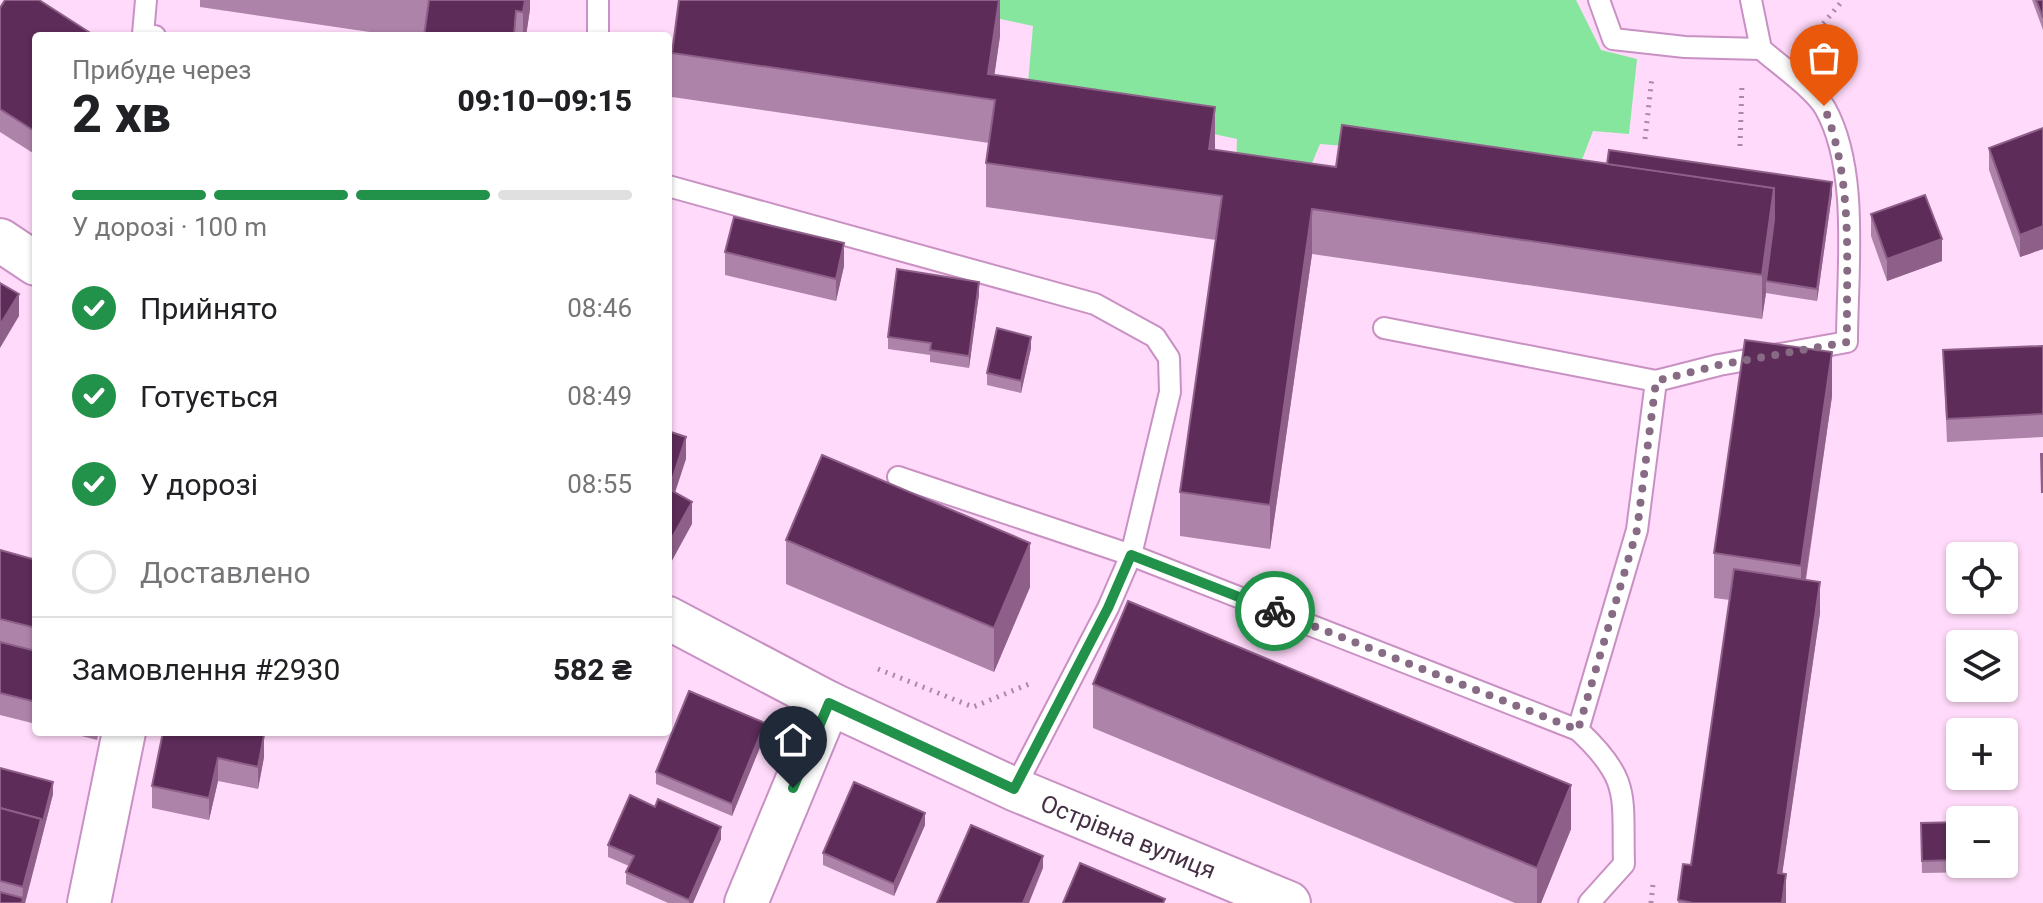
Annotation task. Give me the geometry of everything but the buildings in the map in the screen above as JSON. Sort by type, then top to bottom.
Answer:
[{"type":"street","points":[[0,240],[32,261]]},
{"type":"street","name":"Острівна вулиця","points":[[672,620],[829,703],[1014,789],[1289,903]]},
{"type":"street","points":[[746,903],[829,703]]},
{"type":"street","points":[[89,903],[123,736]]},
{"type":"lane","points":[[143,32],[146,0]]},
{"type":"lane","points":[[598,0],[598,32]]},
{"type":"lane","points":[[1384,328],[1656,381],[1719,365],[1847,342],[1846,184],[1838,142],[1824,106],[1785,70],[1752,48],[1613,39],[1599,0]]},
{"type":"lane","points":[[1751,0],[1752,48]]},
{"type":"lane","points":[[672,187],[1095,304],[1155,337],[1169,358],[1170,392],[1131,555],[1108,608],[1014,789]]},
{"type":"lane","points":[[1578,730],[1637,530],[1656,381]]},
{"type":"lane","points":[[898,477],[1131,555],[1578,730],[1606,756],[1622,786],[1624,864],[1589,903]]},
{"type":"path","points":[[1785,70],[1843,0]]},
{"type":"path","points":[[1645,139],[1655,44]]},
{"type":"path","points":[[1740,146],[1752,48]]},
{"type":"path","points":[[878,669],[973,707],[1043,679]]},
{"type":"green space","points":[[912,0],[1576,0],[1601,50],[1637,59],[1629,134],[1593,131],[1580,165],[1320,144],[1304,182],[1236,167],[1237,139],[1027,94],[1033,26]]},
{"type":"way so far","points":[[1275,611],[1578,730],[1637,530],[1656,381],[1719,365],[1847,342],[1846,184],[1838,142],[1824,106]]},
{"type":"route","points":[[793,788],[829,703],[1014,789],[1108,608],[1131,555],[1275,611]]}]
